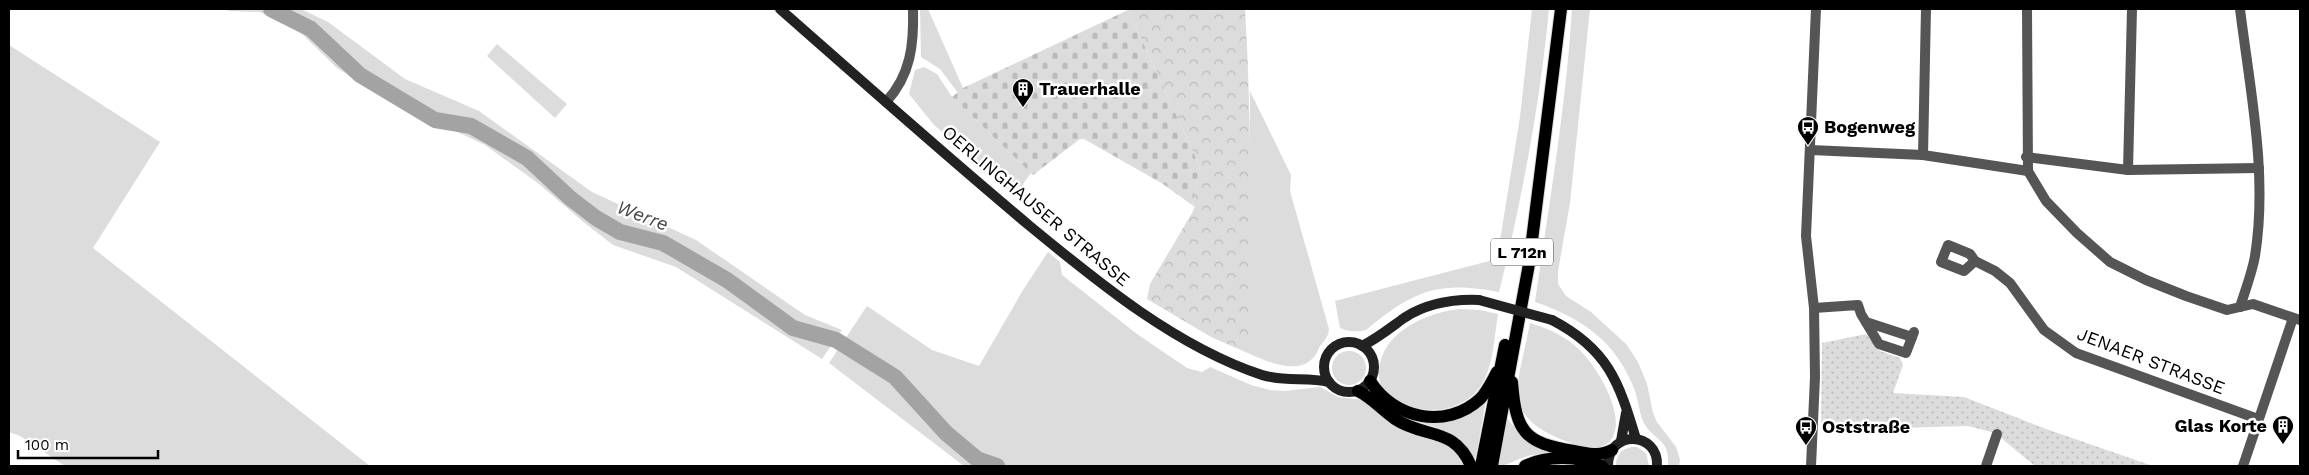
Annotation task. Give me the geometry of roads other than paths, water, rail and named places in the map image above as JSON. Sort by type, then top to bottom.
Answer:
[{"type":"main road","name":"OERLINGHAUSER STRASSE","points":[[780,9],[1069,258],[1134,307],[1190,340],[1249,370],[1276,378],[1300,378],[1329,382]]},
{"type":"main road","name":"L 712n","points":[[1492,466],[1506,364],[1545,141],[1562,9]]},
{"type":"main road","points":[[1362,346],[1387,332],[1403,319],[1428,306],[1452,300],[1479,300],[1552,320],[1589,343],[1606,362],[1618,385],[1636,439]]},
{"type":"main road","points":[[1372,357],[1387,332]]},
{"type":"main road","points":[[1300,378],[1314,372],[1325,363],[1330,352],[1338,345],[1346,342],[1362,346],[1372,357],[1374,365],[1370,381],[1352,392],[1339,390],[1329,382],[1326,376],[1325,363]]},
{"type":"main road","name":"L 712n","points":[[1370,381],[1384,399],[1414,416],[1442,417],[1459,412],[1482,397],[1506,364]]},
{"type":"main road","name":"L 712n","points":[[1506,364],[1514,410],[1524,432],[1534,441],[1552,447],[1598,454],[1616,446]]},
{"type":"main road","name":"L 712n","points":[[1481,466],[1506,364]]},
{"type":"main road","points":[[1358,390],[1396,420],[1446,437],[1457,444],[1466,455],[1471,466]]},
{"type":"main road","points":[[1608,466],[1626,412]]},
{"type":"main road","points":[[1616,446],[1636,439],[1643,441],[1653,450],[1657,466]]},
{"type":"main road","points":[[1525,466],[1551,458],[1594,463],[1602,466]]},
{"type":"street","points":[[886,102],[901,81],[910,60],[914,32],[913,9]]},
{"type":"street","points":[[1811,466],[1815,377],[1814,308],[1806,236],[1816,9]]},
{"type":"street","points":[[1922,155],[1926,9]]},
{"type":"street","points":[[2027,9],[2026,157],[2028,171],[2046,201],[2077,233],[2110,262],[2186,296],[2227,310],[2253,304],[2296,319],[2258,419],[2243,466]]},
{"type":"street","points":[[2128,170],[2132,9]]},
{"type":"street","points":[[2240,9],[2259,168],[2259,203],[2255,257],[2240,308]]},
{"type":"street","points":[[1811,150],[1922,155],[2028,171]]},
{"type":"street","points":[[2026,157],[2128,170],[2259,168]]},
{"type":"street","name":"JENAER STRASSE","points":[[1975,261],[1995,270],[2010,282],[2044,330],[2076,353],[2258,419]]},
{"type":"street","points":[[1814,308],[1858,305],[1866,322],[1879,344],[1906,353],[1913,335],[1866,322]]},
{"type":"street","points":[[1986,466],[1997,434]]},
{"type":"waterway","name":"Werre","points":[[271,9],[311,29],[360,75],[435,120],[471,126],[527,158],[570,198],[596,218],[620,232],[663,243],[727,280],[793,328],[836,340],[895,377],[946,433],[977,459],[997,466]]},
{"type":"waterway","points":[[973,466],[977,459]]},
{"type":"place","name":"Trauerhalle","points":[[1023,108]]},
{"type":"place","name":"Bogenweg","points":[[1808,146]]},
{"type":"place","name":"Glas Korte","points":[[2283,445]]},
{"type":"place","name":"Oststraße","points":[[1806,446]]}]
